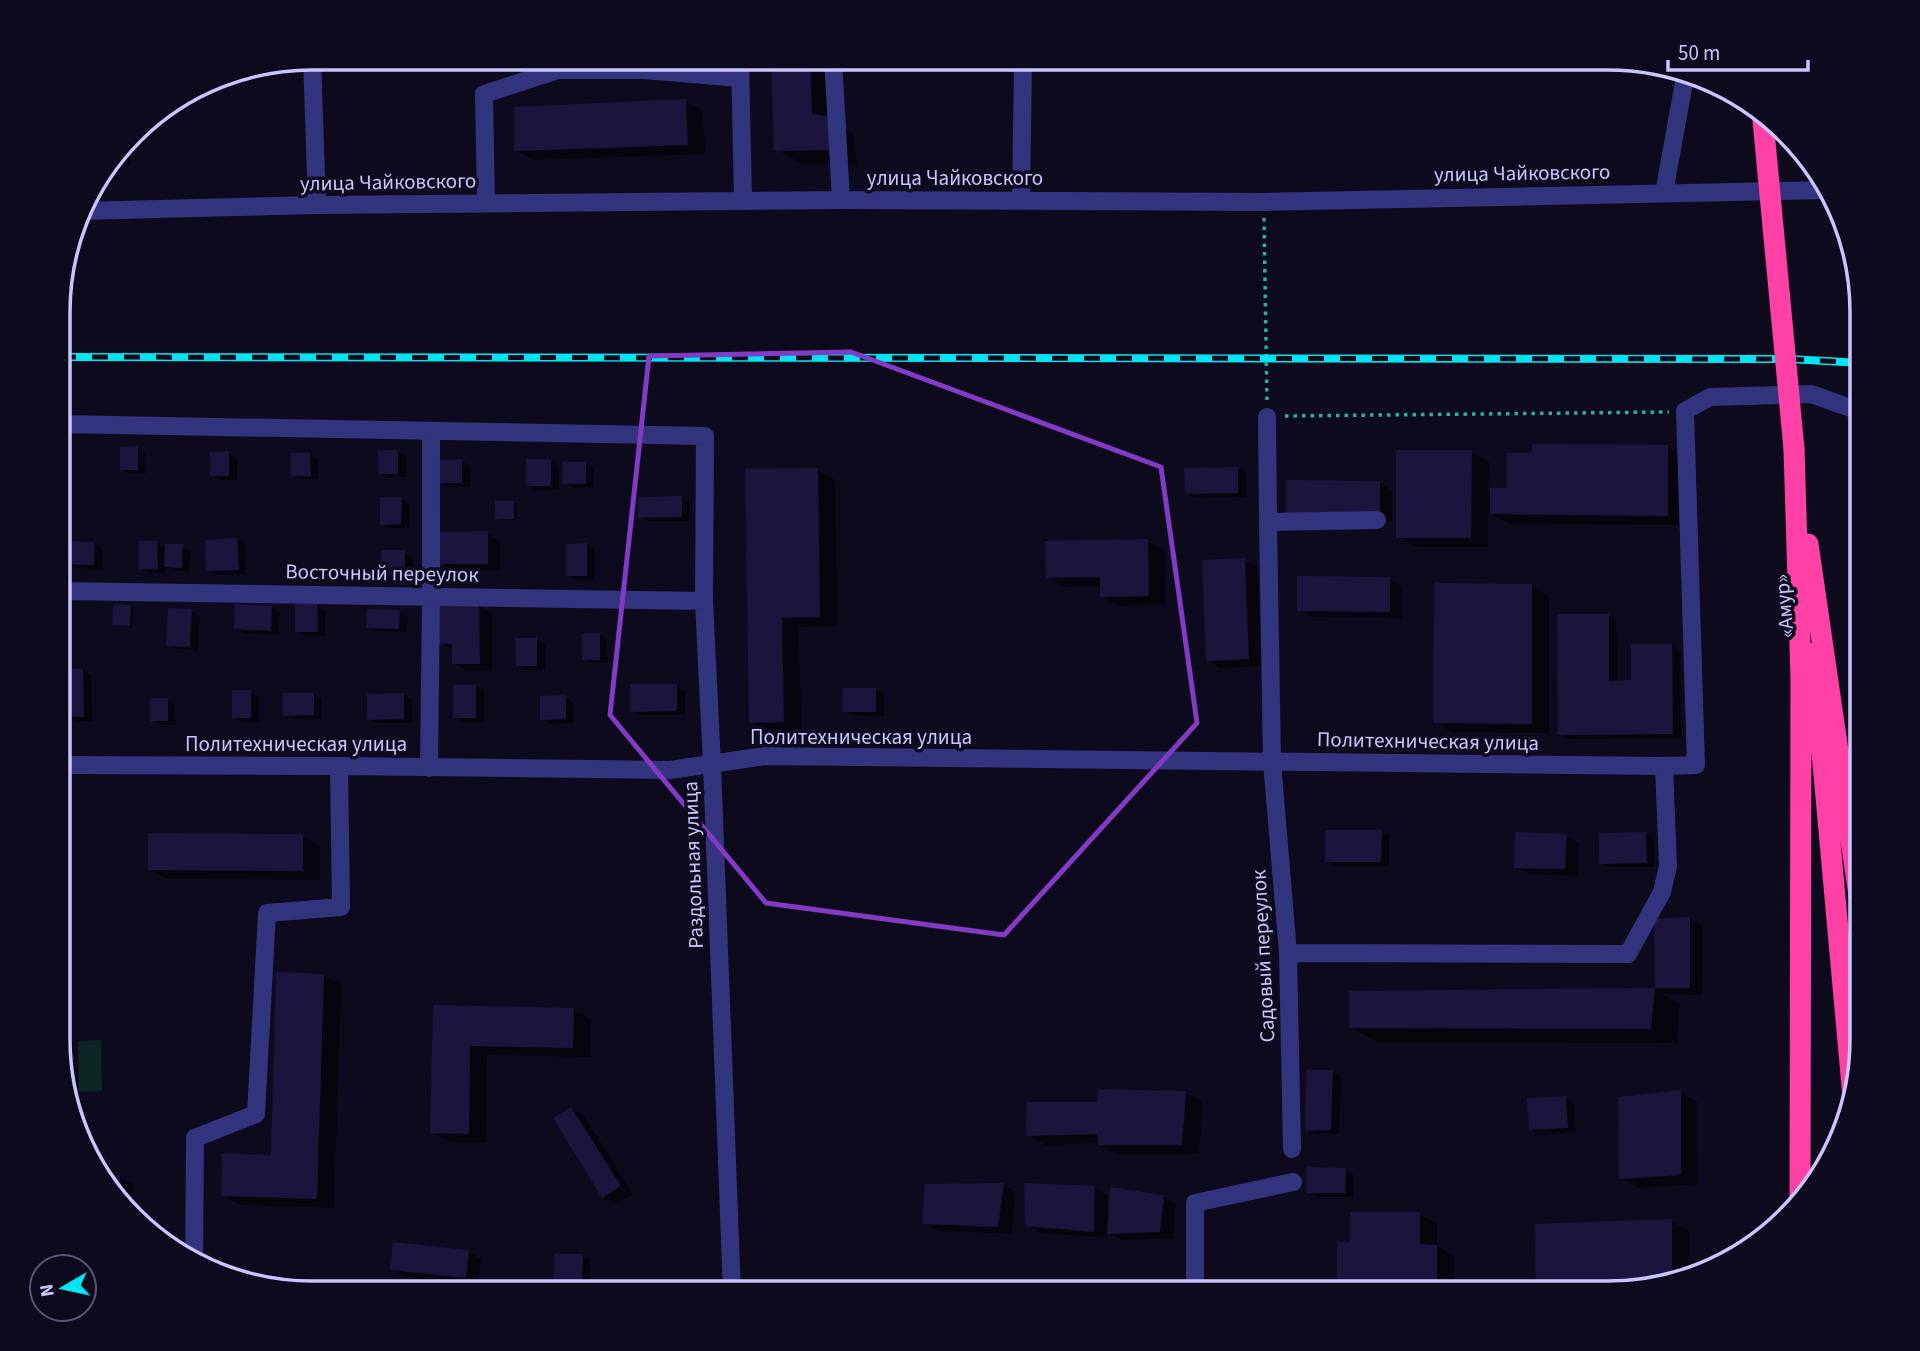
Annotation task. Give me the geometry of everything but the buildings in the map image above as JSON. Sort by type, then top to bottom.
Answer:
[{"type":"highway","name":"«Амур»","points":[[1764,127],[1849,1053]]},
{"type":"highway","points":[[1794,449],[1849,827]]},
{"type":"highway","points":[[1794,449],[1801,680],[1800,1186]]},
{"type":"street","points":[[312,71],[317,205]]},
{"type":"street","points":[[486,203],[484,94],[540,71]]},
{"type":"street","points":[[692,71],[740,78]]},
{"type":"street","points":[[740,71],[743,201]]},
{"type":"street","points":[[834,71],[841,200]]},
{"type":"street","points":[[1021,201],[1023,71]]},
{"type":"street","points":[[1664,193],[1684,83]]},
{"type":"street","name":"улица Чайковского","points":[[92,211],[317,205],[841,200],[1264,202],[1817,190]]},
{"type":"street","points":[[1685,411],[1710,397],[1811,394],[1849,407]]},
{"type":"street","name":"Политехническая улица","points":[[71,765],[670,770],[765,756],[1696,765],[1685,411]]},
{"type":"street","name":"Садовый переулок","points":[[1267,417],[1272,762],[1289,953],[1292,1149]]},
{"type":"street","points":[[70,424],[430,431],[429,768]]},
{"type":"street","name":"Раздольная улица","points":[[430,431],[705,436],[704,601],[732,1280]]},
{"type":"street","points":[[1268,522],[1377,520]]},
{"type":"street","name":"Восточный переулок","points":[[70,591],[704,601]]},
{"type":"street","points":[[194,1251],[195,1138],[256,1114],[267,913],[341,907],[339,766]]},
{"type":"street","points":[[1289,953],[1628,954],[1662,892],[1668,866],[1664,766]]},
{"type":"street","points":[[1195,1281],[1195,1203],[1293,1182]]},
{"type":"path","points":[[1264,202],[1267,417],[1685,411]]},
{"type":"highlighted area","points":[[851,352],[1161,467],[1197,723],[1004,935],[766,903],[610,715],[649,356]]},
{"type":"green space","points":[[101,1040],[102,1091],[79,1092],[78,1041]]},
{"type":"railway","points":[[70,357],[1789,359],[1849,362]]}]
